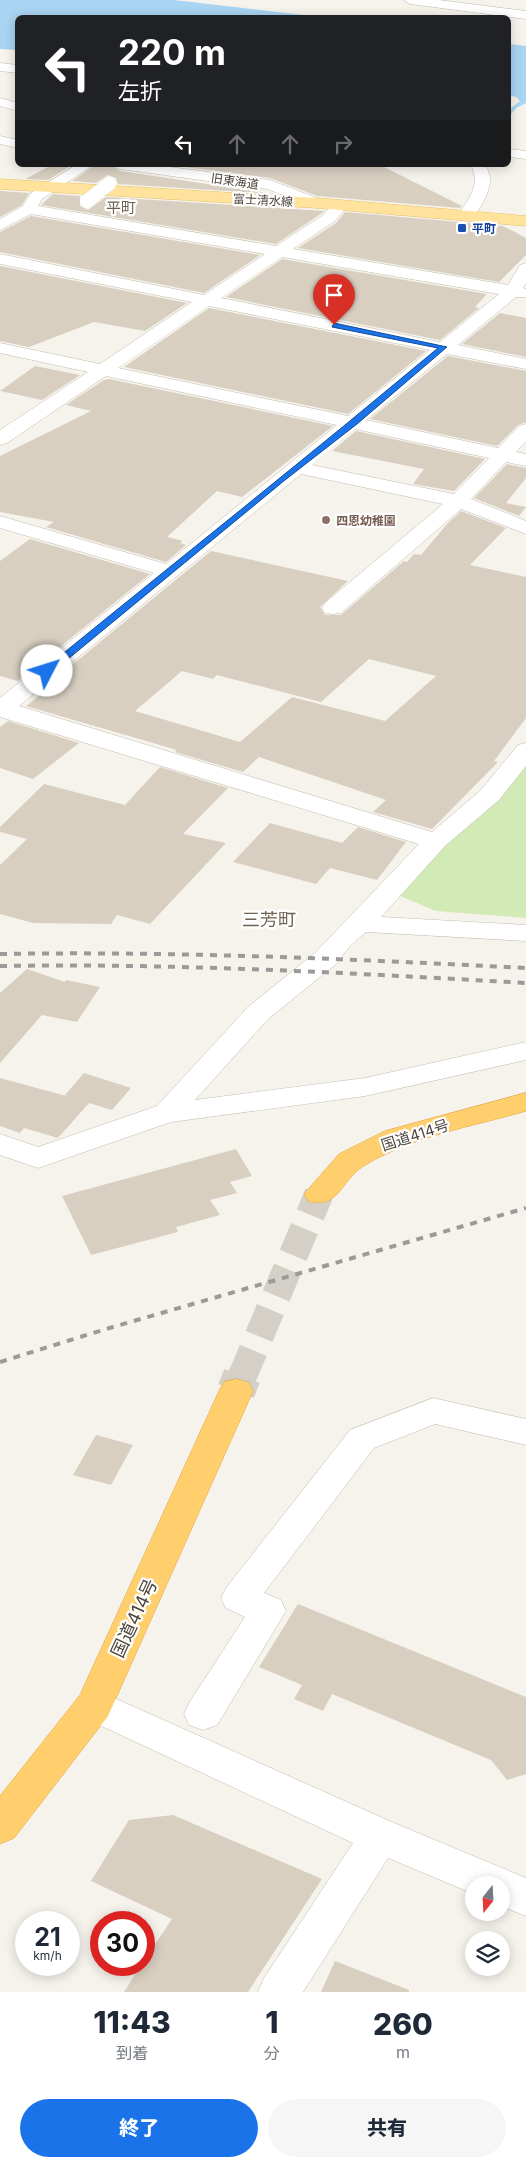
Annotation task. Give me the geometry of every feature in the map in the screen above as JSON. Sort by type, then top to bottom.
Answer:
[{"type":"highway","name":"国道414号","points":[[319,1194],[350,1161],[395,1138],[526,1102]]},
{"type":"highway","name":"国道414号","points":[[0,1826],[94,1705],[236,1391]]},
{"type":"main road","name":"富士清水線","points":[[0,184],[317,203],[526,221]]},
{"type":"street","points":[[410,0],[526,15]]},
{"type":"street","points":[[505,13],[510,0]]},
{"type":"street","points":[[0,67],[15,69]]},
{"type":"street","points":[[0,72],[15,74]]},
{"type":"street","points":[[0,102],[15,106]]},
{"type":"street","points":[[0,140],[15,143]]},
{"type":"street","points":[[511,153],[526,155]]},
{"type":"street","points":[[0,225],[29,209],[36,196],[83,167]]},
{"type":"street","name":"旧東海道","points":[[135,167],[270,185],[317,203]]},
{"type":"street","points":[[466,215],[484,183],[484,176],[479,167]]},
{"type":"street","points":[[87,201],[109,184]]},
{"type":"street","points":[[0,439],[329,218],[340,205]]},
{"type":"street","points":[[29,209],[519,292]]},
{"type":"street","points":[[0,259],[526,364]]},
{"type":"street","points":[[1,709],[296,467],[354,423],[443,347],[519,292],[526,268]]},
{"type":"street","points":[[0,348],[526,460]]},
{"type":"street","points":[[333,608],[458,501],[526,430]]},
{"type":"street","points":[[296,467],[458,501],[526,528]]},
{"type":"street","points":[[0,522],[168,571]]},
{"type":"street","points":[[1,709],[436,841]]},
{"type":"street","points":[[168,1113],[258,1013],[326,958],[436,841],[490,795],[526,750]]},
{"type":"street","points":[[360,924],[526,933]]},
{"type":"street","points":[[0,1144],[38,1158],[168,1113],[365,1087],[526,1051]]},
{"type":"street","points":[[203,1714],[268,1612],[238,1598],[362,1438],[433,1411],[526,1432]]},
{"type":"street","points":[[94,1705],[380,1836],[476,1876]]},
{"type":"street","points":[[279,1992],[380,1836]]},
{"type":"street","points":[[510,1890],[526,1896]]},
{"type":"green space","points":[[526,756],[526,918],[436,911],[400,896]]},
{"type":"water","points":[[0,0],[174,0],[304,15],[15,15],[15,50],[0,49]]},
{"type":"water","points":[[511,44],[526,46],[526,103],[516,108],[511,114],[511,108],[520,101],[511,96]]},
{"type":"building","points":[[48,167],[69,167],[48,180],[25,179]]},
{"type":"building","points":[[92,167],[114,167],[120,171],[274,194],[118,184],[116,178],[108,175],[96,183],[72,181]]},
{"type":"building","points":[[185,167],[384,167],[462,206],[460,208],[317,196],[270,178]]},
{"type":"building","points":[[0,191],[29,193],[22,205],[0,217]]},
{"type":"building","points":[[53,194],[80,196],[80,206],[88,210],[106,197],[325,211],[276,244],[41,205]]},
{"type":"building","points":[[345,212],[503,226],[526,238],[526,255],[499,282],[298,248],[336,223]]},
{"type":"building","points":[[31,216],[260,255],[204,293],[0,252],[0,232]]},
{"type":"building","points":[[282,259],[487,294],[475,307],[479,308],[440,340],[226,297]]},
{"type":"building","points":[[0,266],[187,303],[145,331],[94,322],[29,347],[0,341]]},
{"type":"building","points":[[209,308],[426,351],[348,414],[124,367]]},
{"type":"building","points":[[500,313],[526,318],[526,357],[462,344]]},
{"type":"building","points":[[448,356],[526,371],[526,422],[518,425],[497,446],[370,419]]},
{"type":"building","points":[[35,366],[80,375],[42,400],[0,391]]},
{"type":"building","points":[[109,379],[333,426],[242,497],[217,491],[167,537],[183,541],[180,543],[186,545],[166,562],[46,527],[54,522],[0,512],[0,456],[91,411],[66,405],[104,380]]},
{"type":"building","points":[[356,431],[485,459],[454,491],[413,484],[424,469],[332,451]]},
{"type":"building","points":[[507,464],[526,468],[526,478],[506,503],[526,507],[519,516],[474,498]]},
{"type":"building","points":[[461,511],[506,528],[470,565],[526,577],[526,718],[494,761],[498,762],[432,829],[373,812],[386,800],[259,757],[243,772],[175,752],[177,750],[26,706],[48,689],[44,688],[211,551],[348,581],[320,607],[325,615],[341,615],[404,561],[407,562],[414,554],[421,555],[448,523]],"holes":[[[369,659],[436,676],[385,721],[292,697],[240,742],[135,711],[182,671],[213,679],[217,675],[321,702]]]},
{"type":"building","points":[[30,539],[150,574],[18,681],[0,676],[0,561]]},
{"type":"building","points":[[8,721],[79,743],[33,779],[0,768],[0,727]]},
{"type":"building","points":[[160,767],[228,788],[183,834],[226,843],[150,924],[117,915],[111,924],[33,923],[0,914],[0,865],[27,839],[0,832],[0,827],[44,784],[125,805]]},
{"type":"building","points":[[270,823],[342,843],[358,827],[406,842],[377,880],[330,868],[316,884],[233,862]]},
{"type":"building","points":[[27,969],[65,982],[66,980],[100,987],[77,1022],[42,1015],[0,1063],[0,993]]},
{"type":"building","points":[[84,1073],[131,1088],[112,1110],[89,1103],[58,1138],[24,1128],[20,1133],[0,1126],[0,1078],[70,1097],[65,1095]]},
{"type":"building","points":[[236,1149],[252,1176],[230,1182],[237,1193],[210,1200],[220,1215],[176,1227],[178,1232],[91,1255],[62,1196]]},
{"type":"building","points":[[96,1435],[133,1445],[111,1485],[73,1475]]},
{"type":"building","points":[[298,1604],[526,1697],[526,1774],[507,1780],[491,1760],[332,1694],[323,1711],[294,1699],[302,1685],[259,1667]]},
{"type":"building","points":[[173,1815],[322,1879],[248,1992],[124,1992],[134,1976],[155,1976],[155,1944],[172,1919],[91,1881],[129,1820]]},
{"type":"building","points":[[335,1961],[409,1990],[409,1992],[321,1992]]},
{"type":"tunnel","points":[[242,1377],[319,1194]]},
{"type":"tunnel","points":[[236,1391],[242,1376]]},
{"type":"railway","points":[[0,954],[197,955],[526,968]]},
{"type":"railway","points":[[0,966],[197,967],[526,983]]},
{"type":"railway","points":[[0,1362],[106,1329],[526,1208]]},
{"type":"place","name":"平町","points":[[462,228]]},
{"type":"place","name":"四恩幼稚園","points":[[326,520]]},
{"type":"district","name":"平町","points":[[121,207]]},
{"type":"district","name":"三芳町","points":[[269,919]]},
{"type":"route","points":[[47,671],[168,571],[354,423],[443,347],[334,325]]}]
